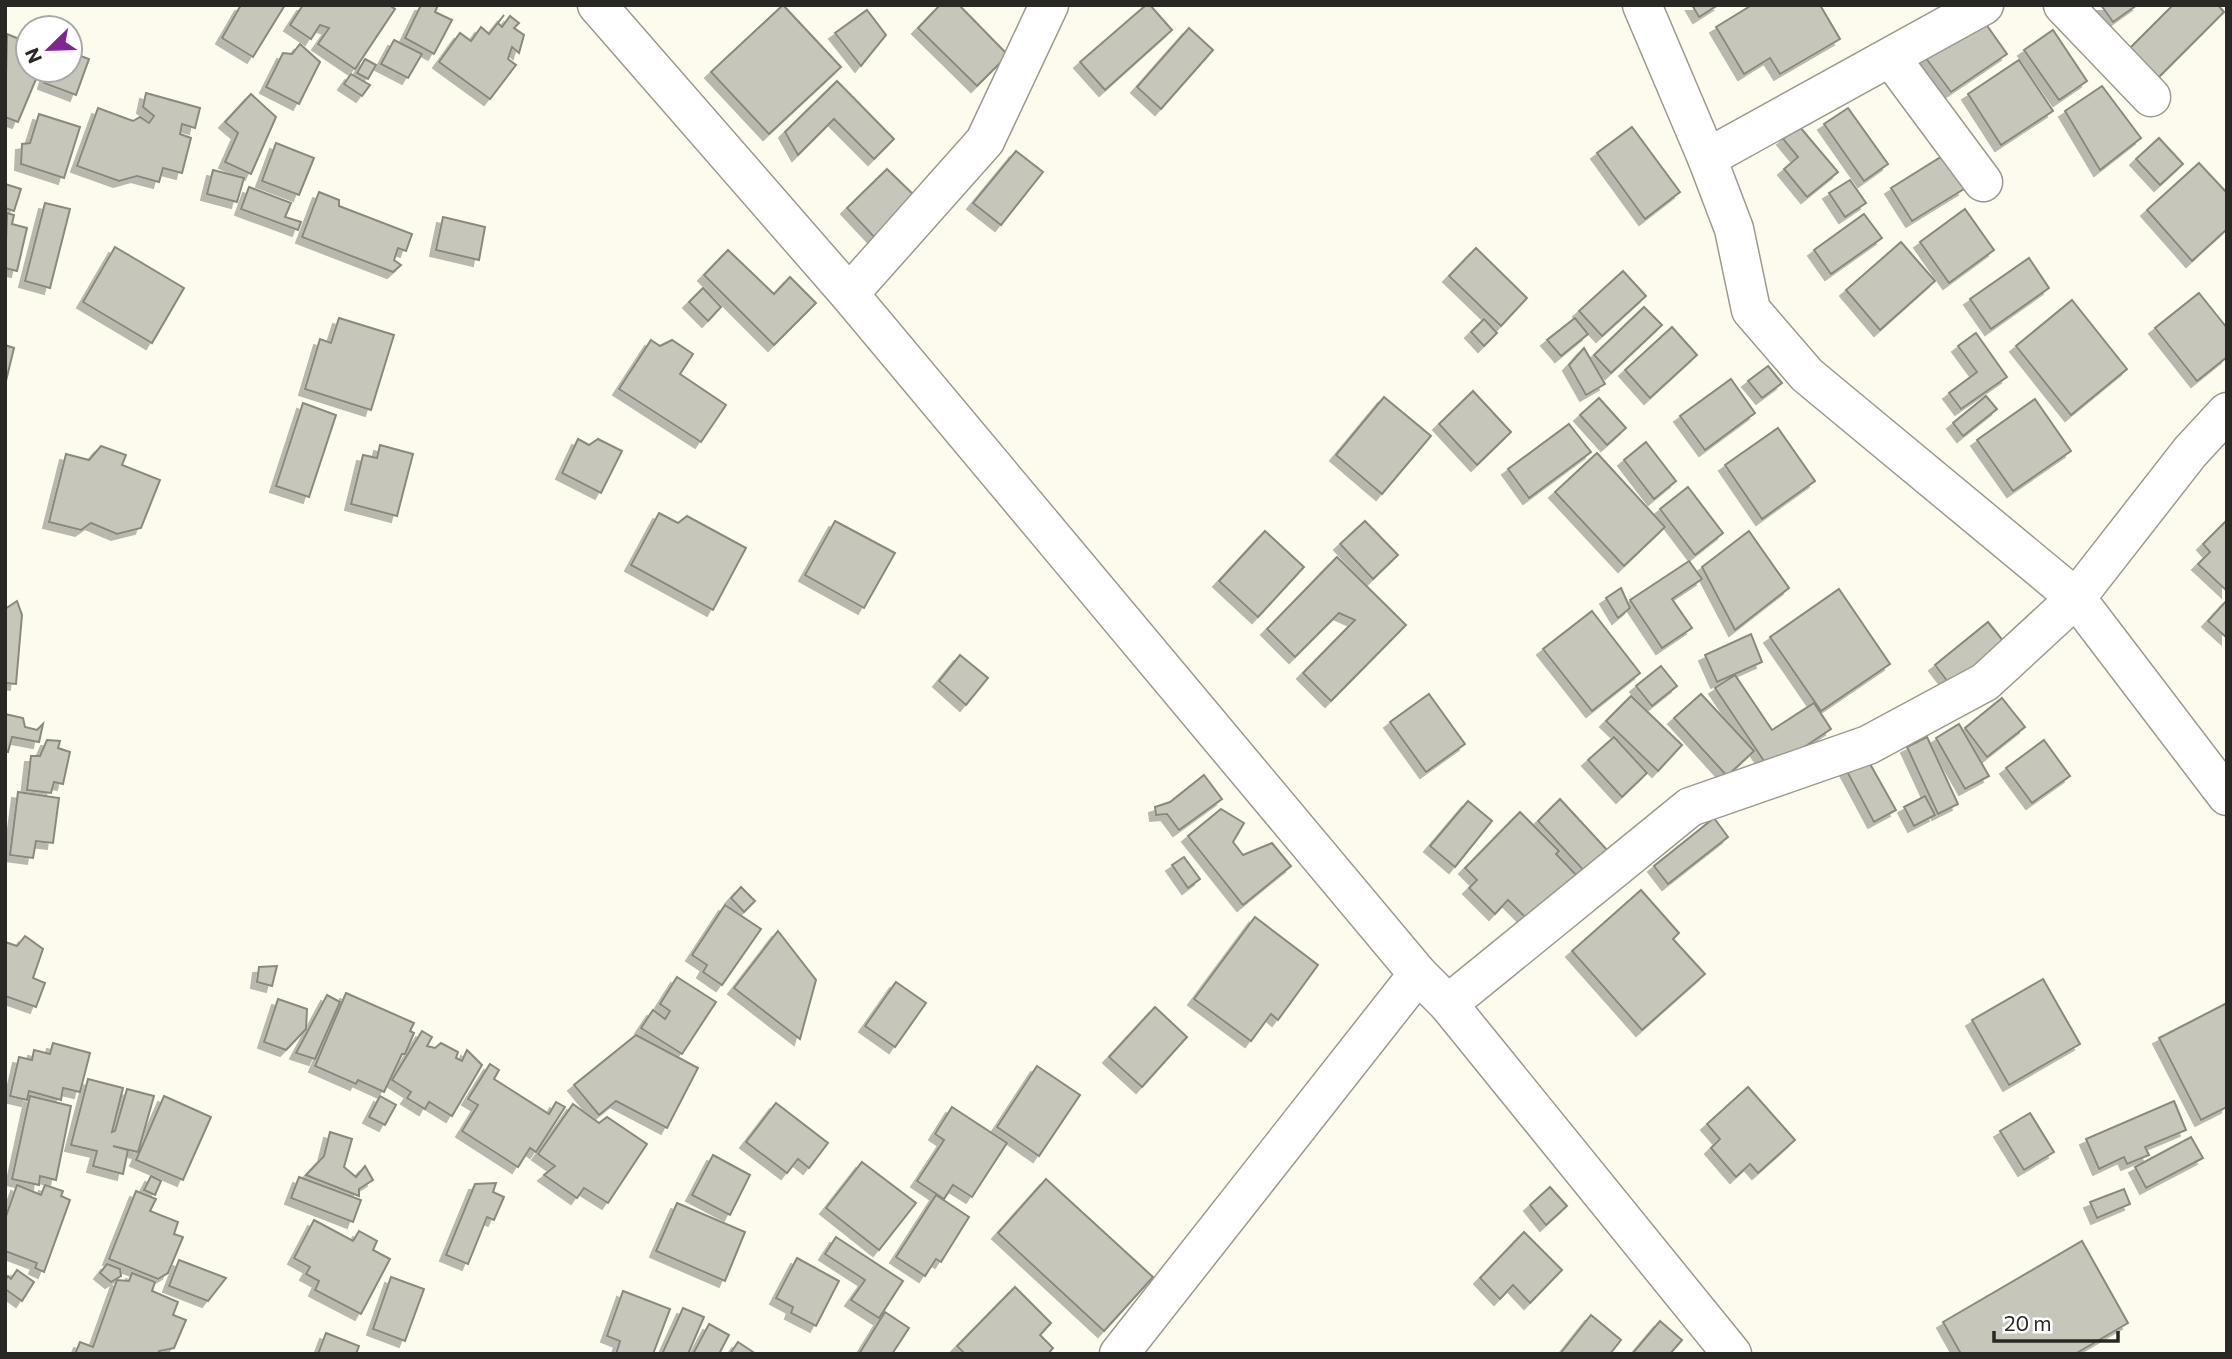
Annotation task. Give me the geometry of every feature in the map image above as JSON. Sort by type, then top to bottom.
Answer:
[{"type":"street","points":[[597,5],[849,293],[1418,974],[1448,1004],[1732,1354]]},
{"type":"street","points":[[849,293],[985,141],[1049,5]]},
{"type":"street","points":[[1642,5],[1734,229],[1751,310],[1807,375],[2076,598],[2227,796]]},
{"type":"street","points":[[1707,158],[1984,5]]},
{"type":"street","points":[[2063,5],[2151,97]]},
{"type":"street","points":[[1891,58],[1983,182]]},
{"type":"street","points":[[1448,1004],[1690,807],[1868,745],[1985,682],[2076,598],[2190,452],[2227,412]]},
{"type":"street","points":[[1119,1354],[1418,974]]},
{"type":"building","points":[[241,5],[285,5],[253,57],[222,38]]},
{"type":"building","points":[[303,5],[389,5],[395,9],[355,69],[318,44],[329,28],[320,25],[311,39],[290,25]]},
{"type":"building","points":[[421,5],[438,5],[435,12],[452,20],[434,54],[405,38]]},
{"type":"building","points":[[783,5],[841,67],[769,134],[711,72]]},
{"type":"building","points":[[940,5],[959,5],[1008,55],[977,86],[918,28]]},
{"type":"building","points":[[1146,5],[1150,5],[1172,30],[1105,90],[1080,62]]},
{"type":"building","points":[[1692,5],[1718,5],[1699,17]]},
{"type":"building","points":[[1752,5],[1820,5],[1840,39],[1780,74],[1770,58],[1744,74],[1716,27]]},
{"type":"building","points":[[2101,5],[2137,5],[2113,22]]},
{"type":"building","points":[[2173,5],[2218,5],[2224,12],[2158,78],[2129,49]]},
{"type":"building","points":[[867,10],[886,35],[861,66],[835,33]]},
{"type":"building","points":[[504,15],[498,23],[502,27],[510,16],[519,23],[514,28],[524,35],[519,53],[512,47],[508,59],[516,65],[490,99],[439,62],[460,33],[471,41],[481,27],[489,34]]},
{"type":"building","points":[[1983,20],[2007,54],[1951,92],[1925,57]]},
{"type":"building","points":[[1189,28],[1213,50],[1161,109],[1137,87]]},
{"type":"building","points":[[2053,30],[2087,81],[2059,100],[2024,50]]},
{"type":"building","points":[[7,34],[14,37],[14,84],[34,84],[18,122],[5,117]]},
{"type":"building","points":[[394,40],[422,54],[408,78],[381,64]]},
{"type":"building","points":[[300,44],[320,62],[299,104],[266,87],[283,53],[292,54]]},
{"type":"building","points":[[84,57],[89,59],[84,73]]},
{"type":"building","points":[[365,59],[376,65],[368,79],[357,73]]},
{"type":"building","points":[[2019,60],[2053,111],[2001,145],[1968,94]]},
{"type":"building","points":[[351,74],[370,85],[362,96],[344,84]]},
{"type":"building","points":[[837,81],[894,139],[874,159],[834,119],[798,155],[785,132]]},
{"type":"building","points":[[47,84],[80,84],[76,95]]},
{"type":"building","points":[[2102,86],[2141,138],[2100,170],[2065,111]]},
{"type":"building","points":[[146,93],[200,108],[195,128],[182,124],[180,134],[191,138],[182,173],[163,168],[159,182],[137,176],[119,181],[77,166],[98,108],[133,121],[140,117],[149,123],[154,116],[143,107]]},
{"type":"building","points":[[251,94],[276,117],[251,174],[225,162],[238,133],[225,122]]},
{"type":"building","points":[[1848,108],[1888,164],[1864,181],[1824,124]]},
{"type":"building","points":[[39,114],[80,127],[64,178],[21,164],[22,144],[30,143]]},
{"type":"building","points":[[1799,126],[1838,172],[1807,197],[1784,169],[1798,157],[1783,139]]},
{"type":"building","points":[[1632,127],[1680,192],[1645,219],[1597,153]]},
{"type":"building","points":[[2159,138],[2183,164],[2160,185],[2136,159]]},
{"type":"building","points":[[276,143],[314,158],[299,195],[262,181]]},
{"type":"building","points":[[1016,151],[1043,172],[1001,225],[973,203]]},
{"type":"building","points":[[1944,155],[1964,189],[1912,221],[1891,188]]},
{"type":"building","points":[[2199,163],[2227,193],[2227,229],[2192,261],[2147,210]]},
{"type":"building","points":[[887,169],[919,200],[878,241],[847,208]]},
{"type":"building","points":[[213,170],[244,178],[237,202],[207,194]]},
{"type":"building","points":[[1850,180],[1866,203],[1845,217],[1829,193]]},
{"type":"building","points":[[5,184],[21,189],[14,211],[5,208]]},
{"type":"building","points":[[249,187],[291,203],[285,217],[301,222],[298,230],[241,209]]},
{"type":"building","points":[[319,192],[339,200],[339,206],[412,234],[406,251],[398,248],[394,260],[401,265],[393,272],[302,237]]},
{"type":"building","points":[[45,203],[70,209],[50,288],[25,281]]},
{"type":"building","points":[[1965,209],[1994,250],[1949,283],[1920,242]]},
{"type":"building","points":[[7,213],[14,215],[12,224],[27,228],[17,271],[5,268]]},
{"type":"building","points":[[1864,214],[1882,238],[1831,274],[1814,250]]},
{"type":"building","points":[[443,217],[485,227],[479,260],[436,250]]},
{"type":"building","points":[[1901,242],[1935,281],[1880,330],[1846,290]]},
{"type":"building","points":[[115,247],[184,288],[152,343],[83,302]]},
{"type":"building","points":[[1476,248],[1527,298],[1501,326],[1449,276]]},
{"type":"building","points":[[728,250],[774,294],[790,277],[816,303],[774,345],[704,275]]},
{"type":"building","points":[[2029,258],[2049,288],[1991,329],[1970,299]]},
{"type":"building","points":[[1623,271],[1646,296],[1602,336],[1579,311]]},
{"type":"building","points":[[703,288],[721,307],[708,321],[689,302]]},
{"type":"building","points":[[2199,293],[2227,328],[2227,357],[2197,381],[2155,328]]},
{"type":"building","points":[[2072,300],[2127,369],[2071,415],[2016,346]]},
{"type":"building","points":[[1644,307],[1662,325],[1611,373],[1594,355]]},
{"type":"building","points":[[339,318],[394,335],[371,410],[305,389],[320,339],[331,343]]},
{"type":"building","points":[[1575,318],[1588,334],[1561,356],[1547,340]]},
{"type":"building","points":[[1484,319],[1497,333],[1484,346],[1471,332]]},
{"type":"building","points":[[1672,327],[1697,355],[1650,398],[1625,370]]},
{"type":"building","points":[[1976,333],[2007,377],[1961,409],[1949,393],[1977,372],[1958,346]]},
{"type":"building","points":[[651,340],[660,346],[672,340],[693,354],[680,374],[726,405],[701,442],[619,389]]},
{"type":"building","points":[[5,345],[14,348],[5,385]]},
{"type":"building","points":[[1584,348],[1605,384],[1586,395],[1569,365]]},
{"type":"building","points":[[1768,366],[1782,383],[1762,398],[1748,381]]},
{"type":"building","points":[[1731,379],[1755,413],[1705,450],[1680,416]]},
{"type":"building","points":[[1473,391],[1511,432],[1477,465],[1439,424]]},
{"type":"building","points":[[1986,396],[1997,409],[1963,436],[1953,423]]},
{"type":"building","points":[[1384,397],[1431,436],[1382,494],[1336,455]]},
{"type":"building","points":[[1599,398],[1626,428],[1607,445],[1580,415]]},
{"type":"building","points":[[2035,399],[2071,451],[2013,491],[1977,440]]},
{"type":"building","points":[[303,403],[336,415],[309,497],[276,486]]},
{"type":"building","points":[[1569,424],[1591,452],[1529,498],[1508,469]]},
{"type":"building","points":[[1778,428],[1815,481],[1762,519],[1725,465]]},
{"type":"building","points":[[578,439],[589,445],[598,439],[622,451],[601,493],[562,473]]},
{"type":"building","points":[[1646,442],[1676,481],[1654,499],[1624,460]]},
{"type":"building","points":[[380,445],[413,454],[397,516],[351,504],[363,455],[377,458]]},
{"type":"building","points":[[101,446],[126,455],[122,465],[160,480],[141,528],[117,534],[91,523],[81,530],[49,522],[66,454],[89,460]]},
{"type":"building","points":[[1597,453],[1665,527],[1624,566],[1555,492]]},
{"type":"building","points":[[1688,487],[1723,533],[1695,555],[1660,509]]},
{"type":"building","points":[[659,513],[678,523],[687,516],[746,548],[713,610],[631,565]]},
{"type":"building","points":[[2227,520],[2227,591],[2198,564],[2210,552],[2203,544]]},
{"type":"building","points":[[835,521],[895,553],[864,608],[805,575]]},
{"type":"building","points":[[1365,521],[1398,555],[1373,579],[1340,544]]},
{"type":"building","points":[[1265,531],[1304,567],[1258,617],[1219,581]]},
{"type":"building","points":[[1749,531],[1789,588],[1735,630],[1702,567]]},
{"type":"building","points":[[1337,557],[1406,625],[1331,701],[1303,673],[1355,620],[1339,613],[1295,657],[1267,629]]},
{"type":"building","points":[[1689,561],[1702,579],[1672,599],[1692,628],[1662,648],[1630,600]]},
{"type":"building","points":[[1621,588],[1630,608],[1618,618],[1606,598]]},
{"type":"building","points":[[1839,589],[1890,664],[1821,711],[1770,637]]},
{"type":"building","points":[[2227,600],[2227,638],[2208,621]]},
{"type":"building","points":[[17,601],[22,615],[16,684],[5,683],[5,609]]},
{"type":"building","points":[[1592,611],[1640,673],[1592,711],[1543,649]]},
{"type":"building","points":[[1988,622],[2005,643],[1951,686],[1935,665]]},
{"type":"building","points":[[1751,634],[1762,662],[1717,682],[1705,655]]},
{"type":"building","points":[[960,655],[988,678],[966,705],[939,681]]},
{"type":"building","points":[[1661,666],[1677,686],[1652,706],[1636,686]]},
{"type":"building","points":[[1735,675],[1772,730],[1814,703],[1831,729],[1770,770],[1715,688]]},
{"type":"building","points":[[1429,694],[1465,744],[1426,772],[1390,722]]},
{"type":"building","points":[[1701,694],[1754,751],[1727,776],[1674,718]]},
{"type":"building","points":[[1631,696],[1682,745],[1658,771],[1606,721]]},
{"type":"building","points":[[2002,698],[2025,727],[1987,757],[1965,728]]},
{"type":"building","points":[[5,714],[23,718],[25,727],[37,730],[43,724],[39,742],[12,737],[8,752],[5,751]]},
{"type":"building","points":[[1959,724],[1989,776],[1965,789],[1936,738]]},
{"type":"building","points":[[1614,737],[1647,773],[1622,797],[1588,760]]},
{"type":"building","points":[[1927,737],[1958,804],[1938,814],[1907,747]]},
{"type":"building","points":[[47,740],[60,741],[58,748],[70,752],[63,784],[54,782],[51,793],[27,790],[31,756],[40,756]]},
{"type":"building","points":[[2044,740],[2070,776],[2032,803],[2006,768]]},
{"type":"building","points":[[1865,755],[1896,810],[1874,822],[1844,766]]},
{"type":"building","points":[[1204,775],[1222,799],[1179,830],[1167,814],[1156,815],[1155,807],[1170,802]]},
{"type":"building","points":[[18,792],[59,798],[53,843],[36,841],[33,858],[10,855]]},
{"type":"building","points":[[1925,796],[1935,815],[1914,826],[1904,807]]},
{"type":"building","points":[[1560,799],[1608,851],[1586,873],[1538,821]]},
{"type":"building","points":[[1468,801],[1492,821],[1455,867],[1430,846]]},
{"type":"building","points":[[1221,809],[1244,823],[1233,842],[1243,855],[1272,843],[1291,866],[1243,905],[1188,836]]},
{"type":"building","points":[[1520,812],[1559,851],[1556,854],[1582,881],[1536,928],[1508,900],[1495,914],[1469,888],[1477,880],[1465,868]]},
{"type":"building","points":[[1714,818],[1728,837],[1668,884],[1654,866]]},
{"type":"building","points":[[1184,857],[1200,879],[1188,888],[1172,865]]},
{"type":"building","points":[[741,887],[755,901],[744,912],[731,898]]},
{"type":"building","points":[[1641,890],[1679,933],[1673,939],[1705,974],[1642,1030],[1572,951]]},
{"type":"building","points":[[725,905],[761,929],[722,985],[703,972],[707,965],[692,955]]},
{"type":"building","points":[[1255,917],[1318,965],[1278,1020],[1271,1014],[1251,1041],[1194,999]]},
{"type":"building","points":[[778,931],[816,980],[800,1039],[734,988]]},
{"type":"building","points":[[25,936],[43,949],[33,978],[45,983],[36,1007],[5,996],[5,942],[17,946]]},
{"type":"building","points":[[277,966],[272,986],[257,982],[259,967]]},
{"type":"building","points":[[677,977],[716,1002],[682,1054],[641,1028],[653,1010],[665,1019],[670,1011],[660,1004]]},
{"type":"building","points":[[2043,979],[2080,1044],[2009,1085],[1972,1020]]},
{"type":"building","points":[[896,982],[926,1003],[895,1047],[865,1026]]},
{"type":"building","points":[[346,993],[414,1023],[410,1031],[414,1033],[405,1054],[402,1054],[384,1092],[358,1080],[356,1084],[315,1066]]},
{"type":"building","points":[[327,995],[340,1002],[315,1059],[296,1053]]},
{"type":"building","points":[[278,999],[307,1009],[306,1029],[286,1050],[264,1042]]},
{"type":"building","points":[[2227,1003],[2227,1107],[2201,1120],[2159,1038]]},
{"type":"building","points":[[1155,1007],[1187,1037],[1142,1087],[1109,1057]]},
{"type":"building","points":[[422,1031],[432,1037],[427,1046],[435,1048],[441,1043],[458,1052],[456,1058],[462,1061],[467,1050],[482,1065],[452,1116],[429,1102],[425,1109],[407,1098],[411,1092],[392,1080]]},
{"type":"building","points":[[636,1035],[698,1068],[667,1128],[616,1101],[599,1115],[574,1085]]},
{"type":"building","points":[[53,1043],[90,1053],[80,1092],[63,1088],[61,1100],[29,1091],[27,1100],[10,1096],[19,1057],[32,1060],[34,1050],[50,1054]]},
{"type":"building","points":[[490,1064],[499,1070],[494,1079],[549,1114],[556,1102],[565,1107],[536,1152],[530,1148],[518,1167],[462,1131],[478,1105],[468,1099]]},
{"type":"building","points":[[1037,1066],[1080,1095],[1039,1156],[997,1127]]},
{"type":"building","points":[[88,1079],[123,1088],[112,1132],[115,1131],[127,1089],[154,1096],[138,1152],[113,1146],[128,1150],[123,1174],[93,1166],[97,1151],[71,1145]]},
{"type":"building","points":[[1748,1087],[1795,1140],[1758,1173],[1750,1164],[1736,1177],[1711,1148],[1720,1139],[1707,1124]]},
{"type":"building","points":[[30,1096],[71,1106],[56,1180],[40,1176],[39,1185],[12,1179]]},
{"type":"building","points":[[164,1096],[211,1117],[183,1180],[136,1160]]},
{"type":"building","points":[[380,1096],[396,1105],[385,1125],[369,1117]]},
{"type":"building","points":[[2174,1101],[2186,1130],[2145,1147],[2149,1155],[2127,1164],[2124,1157],[2099,1169],[2086,1139]]},
{"type":"building","points":[[776,1103],[828,1143],[809,1168],[798,1159],[787,1173],[746,1142]]},
{"type":"building","points":[[573,1104],[599,1123],[607,1117],[647,1144],[608,1203],[584,1188],[577,1198],[544,1175],[555,1166],[538,1154]]},
{"type":"building","points":[[952,1107],[1007,1143],[972,1197],[953,1185],[944,1199],[917,1181],[944,1140],[935,1134]]},
{"type":"building","points":[[2030,1113],[2054,1152],[2024,1170],[2000,1131]]},
{"type":"building","points":[[330,1132],[352,1139],[344,1167],[356,1177],[365,1166],[373,1180],[359,1189],[359,1196],[306,1175],[324,1156]]},
{"type":"building","points":[[2191,1137],[2203,1158],[2146,1188],[2135,1167]]},
{"type":"building","points":[[713,1155],[750,1175],[730,1215],[692,1195]]},
{"type":"building","points":[[862,1162],[916,1203],[879,1250],[826,1208]]},
{"type":"building","points":[[151,1176],[161,1181],[155,1195],[144,1190]]},
{"type":"building","points":[[299,1177],[361,1200],[353,1222],[291,1198]]},
{"type":"building","points":[[1046,1179],[1153,1277],[1104,1331],[998,1233]]},
{"type":"building","points":[[496,1183],[493,1192],[504,1197],[494,1220],[487,1217],[468,1264],[446,1255],[475,1184]]},
{"type":"building","points":[[17,1185],[41,1195],[45,1185],[63,1191],[61,1196],[70,1200],[44,1272],[35,1268],[37,1263],[5,1251],[5,1219]]},
{"type":"building","points":[[1550,1187],[1567,1206],[1546,1225],[1530,1205]]},
{"type":"building","points":[[2124,1189],[2130,1204],[2097,1218],[2090,1202]]},
{"type":"building","points":[[136,1191],[156,1199],[150,1211],[178,1222],[174,1234],[183,1237],[168,1273],[158,1279],[109,1259]]},
{"type":"building","points":[[936,1195],[969,1217],[941,1262],[936,1259],[925,1276],[896,1257]]},
{"type":"building","points":[[677,1203],[745,1232],[725,1281],[656,1251]]},
{"type":"building","points":[[314,1220],[353,1241],[359,1231],[377,1241],[373,1250],[390,1259],[361,1314],[315,1290],[319,1281],[306,1274],[310,1267],[294,1258]]},
{"type":"building","points":[[1524,1232],[1562,1270],[1530,1303],[1513,1285],[1500,1299],[1480,1278]]},
{"type":"building","points":[[836,1237],[903,1281],[879,1318],[851,1300],[865,1280],[825,1254]]},
{"type":"building","points":[[2082,1241],[2128,1323],[2075,1354],[1961,1354],[1943,1322]]},
{"type":"building","points":[[797,1258],[839,1281],[816,1326],[791,1313],[793,1307],[776,1298]]},
{"type":"building","points":[[179,1260],[226,1278],[208,1301],[169,1286]]},
{"type":"building","points":[[107,1264],[120,1269],[121,1276],[111,1282],[100,1273]]},
{"type":"building","points":[[17,1270],[34,1282],[22,1301],[5,1289],[8,1276],[11,1279]]},
{"type":"building","points":[[132,1273],[155,1282],[152,1291],[178,1302],[173,1315],[186,1320],[174,1348],[159,1351],[158,1354],[75,1354],[80,1342],[93,1347],[117,1280],[129,1281]]},
{"type":"building","points":[[391,1277],[424,1289],[405,1341],[373,1329]]},
{"type":"building","points":[[1015,1287],[1051,1323],[1040,1335],[1053,1348],[1048,1354],[965,1354],[957,1346]]},
{"type":"building","points":[[623,1291],[670,1309],[653,1354],[616,1354],[620,1341],[607,1336]]},
{"type":"building","points":[[683,1308],[704,1317],[688,1354],[662,1354]]},
{"type":"building","points":[[885,1312],[909,1328],[892,1354],[859,1354]]},
{"type":"building","points":[[1591,1315],[1621,1340],[1610,1354],[1560,1354]]},
{"type":"building","points":[[1660,1321],[1682,1340],[1670,1354],[1632,1354]]},
{"type":"building","points":[[709,1324],[729,1335],[719,1354],[693,1354]]},
{"type":"building","points":[[326,1333],[359,1346],[356,1354],[318,1354]]},
{"type":"building","points":[[738,1342],[756,1354],[730,1354]]}]
